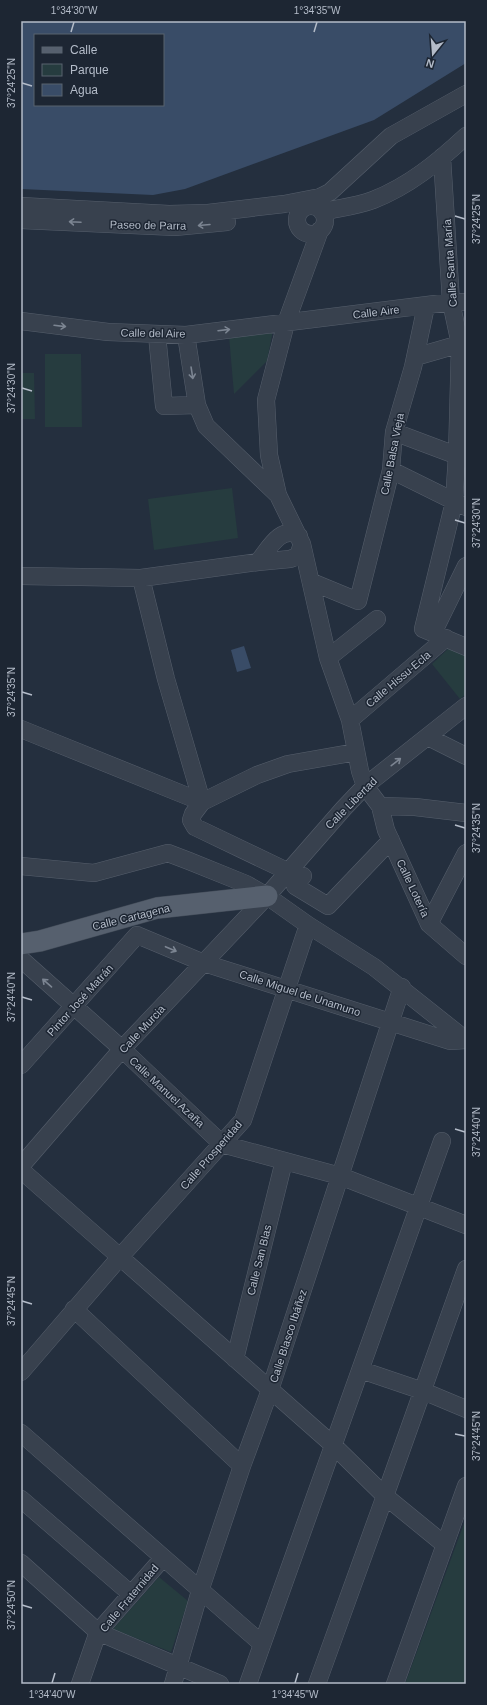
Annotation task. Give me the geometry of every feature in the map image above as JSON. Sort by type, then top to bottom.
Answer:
[{"type":"main road","name":"Calle Cartagena","points":[[25,954],[157,908],[267,896]]},
{"type":"street","points":[[21,206],[169,214],[208,213],[284,204],[320,197],[330,192],[391,136],[466,94]]},
{"type":"street","name":"Paseo de Parra","points":[[21,220],[175,227],[298,212],[306,206],[312,206],[322,212],[372,200],[407,184],[466,136]]},
{"type":"street","name":"Calle Santa María","points":[[434,634],[460,505],[462,457],[463,342],[442,157]]},
{"type":"street","points":[[298,212],[297,222],[302,231],[306,270]]},
{"type":"street","points":[[322,212],[324,222],[286,323],[266,400],[269,456],[283,502],[300,540],[311,579],[328,658],[350,720],[356,752],[365,786],[380,806],[415,806],[466,813]]},
{"type":"street","points":[[302,231],[311,234],[320,230]]},
{"type":"street","name":"Calle Aire","points":[[286,323],[459,302]]},
{"type":"street","name":"Calle Balsa Vieja","points":[[311,579],[358,601],[390,470],[394,432],[415,357],[426,306]]},
{"type":"street","name":"Calle del Aire","points":[[21,322],[108,332],[158,335],[186,335],[286,323]]},
{"type":"street","points":[[158,335],[164,406],[197,405]]},
{"type":"street","points":[[186,335],[197,405],[206,426],[283,502]]},
{"type":"street","points":[[415,357],[463,342]]},
{"type":"street","points":[[394,432],[462,457]]},
{"type":"street","points":[[390,470],[460,505]]},
{"type":"street","points":[[283,502],[276,551],[282,558],[288,559],[311,579]]},
{"type":"street","points":[[21,576],[142,578],[288,559],[301,552],[300,540],[290,532],[278,538],[258,562]]},
{"type":"street","points":[[466,566],[434,634],[466,647]]},
{"type":"street","points":[[142,578],[166,679],[202,802]]},
{"type":"street","points":[[328,658],[377,619]]},
{"type":"street","name":"Calle Hissu-Ecla","points":[[350,720],[434,634]]},
{"type":"street","name":"Calle Libertad","points":[[267,896],[295,874],[365,786],[466,706]]},
{"type":"street","points":[[21,729],[202,802]]},
{"type":"street","points":[[428,737],[466,756]]},
{"type":"street","points":[[356,752],[288,764],[257,775],[202,802],[193,814],[191,820],[195,828],[295,874],[295,886],[328,906],[389,835]]},
{"type":"street","name":"Calle Lotería","points":[[380,806],[389,835],[429,924],[466,956]]},
{"type":"street","points":[[21,866],[94,873],[168,853],[246,884],[267,896],[402,987],[466,1040]]},
{"type":"street","points":[[429,924],[466,853]]},
{"type":"street","name":"Calle Murcia","points":[[21,1166],[122,1049],[267,896]]},
{"type":"street","points":[[137,935],[140,914]]},
{"type":"street","name":"Calle Prosperidad","points":[[21,1372],[74,1309],[243,1120],[308,925]]},
{"type":"street","name":"Calle Miguel de Unamuno","points":[[137,935],[204,963],[287,990],[450,1041],[466,1040]]},
{"type":"street","name":"Pintor José Matrán","points":[[21,1065],[137,935]]},
{"type":"street","name":"Calle Manuel Azaña","points":[[25,954],[74,1007],[122,1049],[222,1144],[340,1176],[466,1225]]},
{"type":"street","name":"Calle Blasco Ibáñez","points":[[173,1684],[200,1591],[242,1466],[270,1390],[402,987]]},
{"type":"street","points":[[248,1684],[442,1141]]},
{"type":"street","name":"Calle San Blas","points":[[235,1360],[284,1161]]},
{"type":"street","points":[[21,1170],[333,1445],[385,1496],[445,1545]]},
{"type":"street","points":[[317,1684],[466,1268]]},
{"type":"street","points":[[74,1309],[242,1466]]},
{"type":"street","points":[[361,1370],[423,1391],[466,1409]]},
{"type":"street","points":[[21,1433],[200,1591],[262,1642]]},
{"type":"street","points":[[395,1684],[466,1486]]},
{"type":"street","points":[[21,1499],[131,1594]]},
{"type":"street","name":"Calle Fraternidad","points":[[80,1684],[98,1632],[163,1558]]},
{"type":"street","points":[[22,1566],[98,1632],[220,1684]]},
{"type":"green space","points":[[273,330],[267,361],[234,394],[229,336]]},
{"type":"green space","points":[[45,354],[81,354],[82,427],[45,427]]},
{"type":"green space","points":[[21,373],[34,373],[35,419],[21,419]]},
{"type":"green space","points":[[232,488],[238,538],[154,550],[148,499]]},
{"type":"green space","points":[[449,648],[466,655],[466,694],[460,699],[432,664]]},
{"type":"green space","points":[[466,1518],[466,1684],[405,1684]]},
{"type":"green space","points":[[159,1577],[188,1601],[171,1652],[113,1629]]},
{"type":"water","points":[[21,21],[466,21],[466,63],[374,120],[185,189],[153,195],[21,189]]},
{"type":"water","points":[[244,646],[251,668],[237,672],[231,650]]}]
